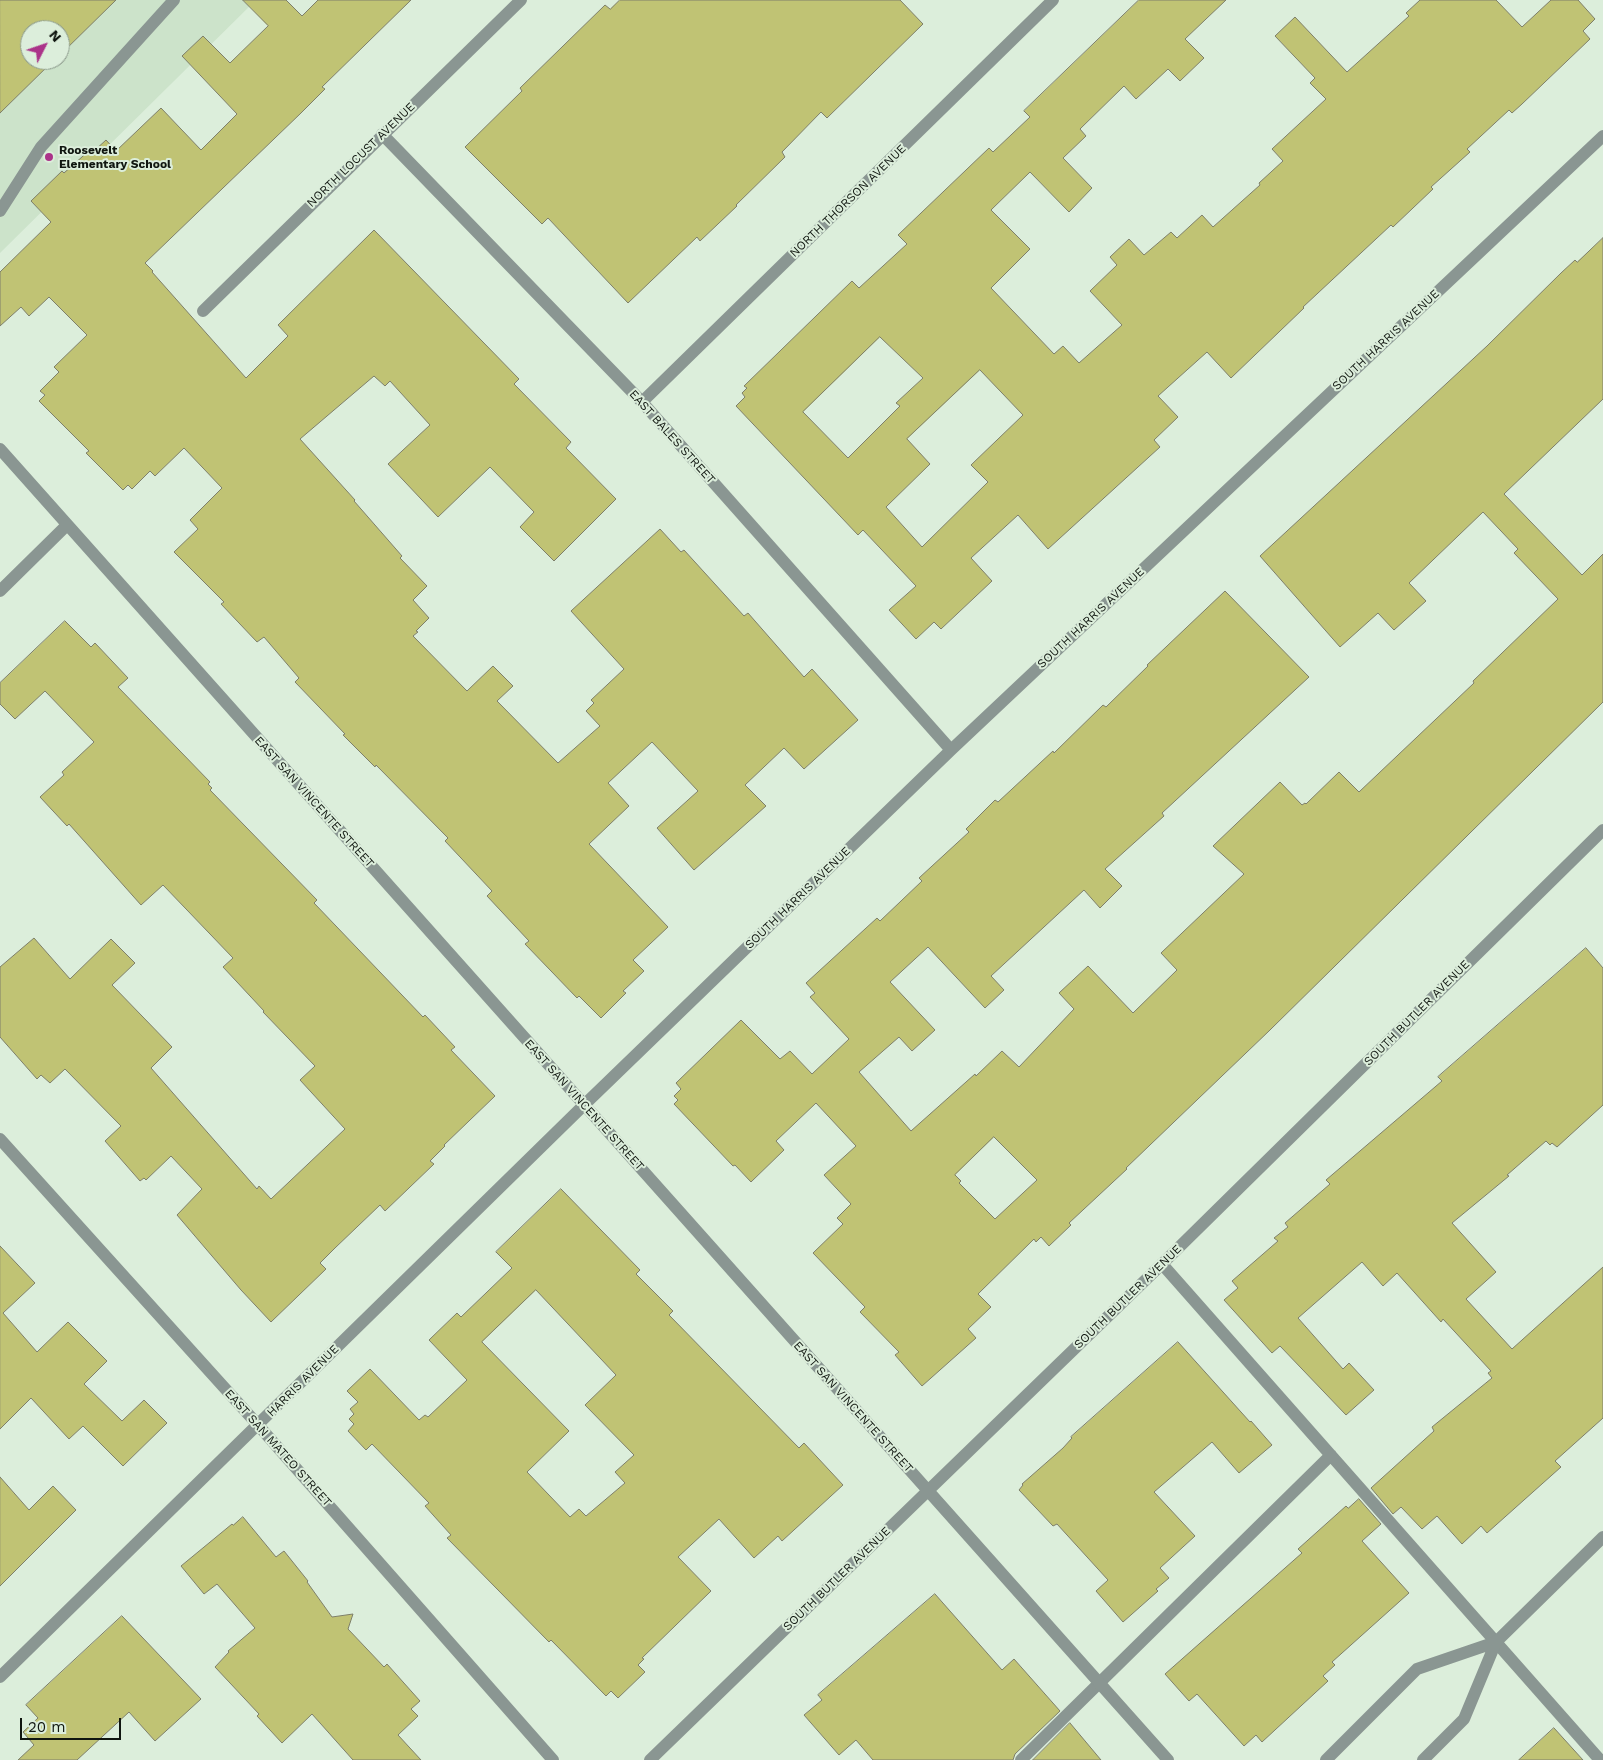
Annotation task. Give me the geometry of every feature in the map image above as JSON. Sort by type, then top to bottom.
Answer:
[{"type":"street","points":[[0,211],[41,147],[174,0]]},
{"type":"street","name":"NORTH LOCUST AVENUE","points":[[203,311],[521,0]]},
{"type":"street","name":"NORTH THORSON AVENUE","points":[[642,402],[1053,0]]},
{"type":"street","name":"EAST BALES STREET","points":[[382,134],[642,402],[951,750]]},
{"type":"street","name":"SOUTH HARRIS AVENUE","points":[[584,1105],[951,750],[1603,136]]},
{"type":"street","name":"EAST SAN VINCENTE STREET","points":[[0,449],[1168,1760]]},
{"type":"street","points":[[0,591],[67,525]]},
{"type":"street","name":"SOUTH BUTLER AVENUE","points":[[650,1760],[1162,1264],[1603,830]]},
{"type":"street","name":"HARRIS AVENUE","points":[[0,1677],[584,1105]]},
{"type":"street","name":"EAST SAN MATEO STREET","points":[[0,1138],[258,1425],[553,1760]]},
{"type":"street","points":[[1162,1264],[1600,1760]]},
{"type":"street","points":[[1020,1760],[1330,1455]]},
{"type":"street","points":[[1423,1760],[1464,1719],[1496,1642],[1603,1537]]},
{"type":"street","points":[[1326,1760],[1417,1669],[1496,1642]]},
{"type":"shaded area","name":"Roosevelt Elementary School","points":[[0,0],[256,0],[0,253]]},
{"type":"building","points":[[0,0],[116,0],[70,45],[70,20],[20,20],[20,70],[44,70],[0,113]]},
{"type":"building","points":[[243,0],[286,0],[302,16],[318,0],[411,0],[322,87],[325,89],[301,113],[145,263],[246,378],[288,336],[278,325],[374,230],[519,379],[514,384],[571,442],[566,448],[616,499],[554,561],[520,527],[534,512],[490,467],[438,517],[388,464],[430,425],[390,381],[385,386],[374,376],[300,439],[355,500],[402,556],[400,558],[427,586],[413,600],[429,618],[413,636],[467,691],[493,666],[513,686],[497,701],[558,763],[600,726],[586,711],[594,703],[591,700],[624,669],[571,611],[660,529],[681,552],[684,550],[744,616],[748,613],[804,677],[812,669],[858,720],[804,769],[784,748],[745,785],[766,806],[694,870],[657,828],[698,791],[652,742],[608,783],[629,806],[589,844],[668,927],[633,960],[644,971],[623,991],[626,993],[601,1018],[579,996],[577,998],[525,944],[529,941],[487,896],[492,891],[445,841],[448,838],[376,765],[375,767],[343,735],[345,734],[295,682],[299,678],[264,637],[257,642],[221,604],[224,602],[174,552],[198,529],[190,520],[222,488],[184,448],[155,476],[150,471],[132,489],[128,485],[123,490],[86,453],[89,451],[39,401],[45,395],[40,391],[59,372],[54,367],[87,335],[49,297],[29,316],[21,307],[0,326],[0,272],[51,222],[31,201],[62,171],[64,173],[92,148],[94,151],[106,140],[116,151],[161,108],[201,150],[237,114],[182,56],[203,36],[230,63],[268,26]]},
{"type":"building","points":[[620,0],[900,0],[923,24],[827,118],[821,112],[782,152],[785,157],[737,206],[700,241],[697,237],[628,303],[548,218],[542,224],[465,147],[522,91],[520,88],[605,5],[610,9]]},
{"type":"building","points":[[1139,0],[1226,0],[1185,39],[1204,58],[1180,81],[1168,69],[1136,99],[1124,86],[1080,129],[1086,136],[1063,158],[1092,188],[1069,212],[1030,172],[991,210],[1030,249],[991,288],[1054,354],[1063,346],[1079,363],[1122,325],[1090,291],[1117,265],[1110,257],[1129,239],[1144,255],[1171,232],[1177,238],[1202,215],[1213,227],[1260,185],[1259,183],[1283,161],[1272,149],[1326,99],[1310,83],[1315,78],[1275,36],[1295,17],[1347,72],[1409,16],[1406,13],[1420,0],[1496,0],[1522,27],[1551,0],[1578,0],[1595,19],[1583,31],[1590,39],[1512,113],[1509,110],[1467,149],[1470,152],[1431,187],[1433,189],[1393,227],[1391,225],[1303,307],[1231,378],[1207,352],[1158,396],[1178,417],[1154,440],[1160,447],[1048,549],[1018,515],[971,558],[992,581],[941,629],[934,622],[916,639],[889,610],[916,586],[863,530],[858,535],[736,406],[745,397],[742,393],[747,388],[744,386],[852,281],[859,288],[907,244],[898,235],[989,148],[993,152],[1030,117],[1024,111]],"holes":[[[880,337],[923,378],[896,403],[900,406],[848,458],[803,412]],[[980,370],[1023,415],[971,465],[988,482],[922,547],[886,507],[930,464],[907,439]]]},
{"type":"building","points":[[1603,238],[1603,399],[1504,494],[1582,575],[1603,554],[1603,702],[1270,1030],[1069,1223],[1071,1225],[1049,1246],[1041,1237],[1036,1242],[1034,1239],[978,1294],[991,1307],[968,1329],[976,1338],[922,1386],[895,1355],[899,1352],[860,1312],[865,1307],[813,1253],[843,1224],[837,1218],[851,1204],[824,1175],[856,1146],[816,1103],[776,1141],[784,1150],[751,1182],[735,1165],[733,1166],[674,1104],[678,1100],[674,1096],[681,1089],[676,1083],[741,1020],[780,1059],[790,1051],[812,1074],[849,1039],[810,997],[815,993],[806,983],[877,918],[880,921],[922,881],[919,878],[969,832],[966,829],[995,800],[998,802],[1053,751],[1054,753],[1103,705],[1106,707],[1225,591],[1309,677],[1162,813],[1164,816],[1105,869],[1122,886],[1100,908],[1084,890],[991,976],[1004,990],[985,1008],[928,947],[890,982],[935,1030],[912,1051],[899,1037],[859,1072],[911,1131],[975,1074],[976,1076],[1002,1051],[1019,1067],[1074,1009],[1059,993],[1088,966],[1133,1013],[1177,970],[1161,953],[1244,874],[1213,846],[1280,782],[1302,805],[1306,804],[1339,772],[1359,792],[1474,683],[1473,681],[1558,599],[1514,553],[1518,549],[1483,512],[1409,583],[1426,601],[1394,630],[1378,613],[1340,647],[1260,556],[1487,346],[1575,260],[1577,262]],"holes":[[[994,1137],[1037,1180],[995,1219],[959,1183],[961,1181],[955,1175]]]},
{"type":"building","points":[[65,621],[91,647],[95,643],[128,678],[118,687],[210,782],[208,784],[212,788],[210,790],[317,900],[314,903],[423,1017],[425,1015],[455,1047],[451,1050],[495,1096],[444,1145],[430,1161],[434,1164],[385,1211],[380,1205],[320,1263],[326,1269],[271,1322],[177,1215],[202,1189],[171,1156],[146,1180],[144,1178],[140,1181],[105,1141],[121,1126],[65,1069],[50,1083],[41,1075],[37,1079],[0,1037],[0,967],[34,938],[70,979],[111,939],[135,963],[112,985],[172,1047],[151,1068],[257,1189],[259,1186],[271,1199],[345,1129],[300,1080],[315,1066],[223,967],[233,958],[163,885],[141,905],[69,824],[67,826],[40,797],[64,775],[62,772],[94,742],[45,691],[15,719],[0,704],[0,683]]},
{"type":"building","points":[[1586,948],[1603,968],[1603,1105],[1557,1147],[1552,1143],[1550,1145],[1546,1141],[1507,1175],[1509,1176],[1452,1223],[1496,1272],[1466,1299],[1512,1349],[1603,1267],[1603,1418],[1555,1461],[1561,1467],[1487,1533],[1481,1526],[1462,1544],[1437,1516],[1422,1529],[1401,1507],[1393,1514],[1371,1488],[1434,1431],[1432,1427],[1492,1378],[1488,1373],[1491,1371],[1443,1319],[1441,1322],[1397,1273],[1383,1286],[1362,1262],[1298,1318],[1343,1369],[1349,1363],[1374,1390],[1346,1415],[1280,1346],[1272,1353],[1224,1300],[1238,1288],[1232,1281],[1278,1241],[1274,1238],[1288,1227],[1285,1223],[1330,1184],[1326,1180],[1442,1081],[1438,1077]]},
{"type":"building","points":[[561,1189],[640,1270],[636,1274],[673,1311],[669,1315],[799,1448],[804,1443],[843,1485],[782,1541],[778,1536],[754,1558],[719,1519],[678,1557],[711,1591],[642,1658],[644,1659],[638,1665],[645,1672],[618,1698],[611,1691],[606,1696],[551,1640],[549,1642],[447,1538],[451,1535],[425,1506],[429,1503],[372,1444],[366,1450],[348,1431],[354,1424],[349,1419],[354,1414],[350,1409],[358,1402],[347,1391],[370,1369],[419,1420],[425,1415],[428,1417],[467,1380],[429,1340],[457,1313],[461,1317],[512,1268],[496,1252]],"holes":[[[536,1290],[616,1375],[585,1405],[634,1455],[615,1472],[625,1483],[586,1516],[579,1509],[570,1517],[527,1472],[569,1431],[482,1342]]]},
{"type":"building","points":[[0,1246],[35,1283],[3,1313],[37,1352],[68,1322],[107,1361],[84,1384],[122,1421],[144,1400],[167,1423],[123,1466],[83,1426],[69,1439],[31,1398],[0,1429]]},
{"type":"building","points":[[1178,1342],[1272,1445],[1239,1473],[1212,1442],[1154,1492],[1195,1536],[1160,1568],[1169,1578],[1156,1589],[1158,1591],[1123,1622],[1096,1591],[1108,1580],[1057,1524],[1053,1526],[1019,1490],[1022,1484],[1063,1448],[1071,1437]]},
{"type":"building","points":[[0,1477],[29,1510],[53,1486],[76,1510],[0,1586]]},
{"type":"building","points":[[1359,1499],[1381,1524],[1362,1541],[1409,1593],[1332,1662],[1335,1665],[1323,1676],[1328,1681],[1262,1742],[1256,1735],[1244,1746],[1197,1694],[1189,1701],[1165,1674],[1302,1553],[1298,1549],[1346,1506],[1348,1508]]},
{"type":"building","points":[[243,1517],[276,1557],[284,1551],[308,1581],[332,1617],[353,1614],[348,1629],[384,1667],[387,1664],[420,1701],[411,1709],[418,1716],[398,1735],[421,1760],[353,1760],[312,1714],[282,1743],[257,1716],[259,1714],[215,1667],[228,1651],[255,1628],[217,1584],[204,1594],[181,1566]]},
{"type":"building","points":[[935,1594],[1002,1670],[1014,1659],[1060,1711],[1015,1754],[1013,1760],[873,1760],[856,1740],[839,1755],[804,1715],[822,1700],[818,1695]]},
{"type":"building","points":[[122,1616],[201,1699],[155,1741],[129,1712],[77,1760],[18,1760],[34,1745],[23,1732],[38,1718],[26,1705]]},
{"type":"building","points":[[1070,1723],[1101,1760],[1033,1760]]},
{"type":"building","points":[[1554,1728],[1583,1760],[1519,1760]]},
{"type":"place","name":"Roosevelt Elementary School","points":[[49,157]]}]
